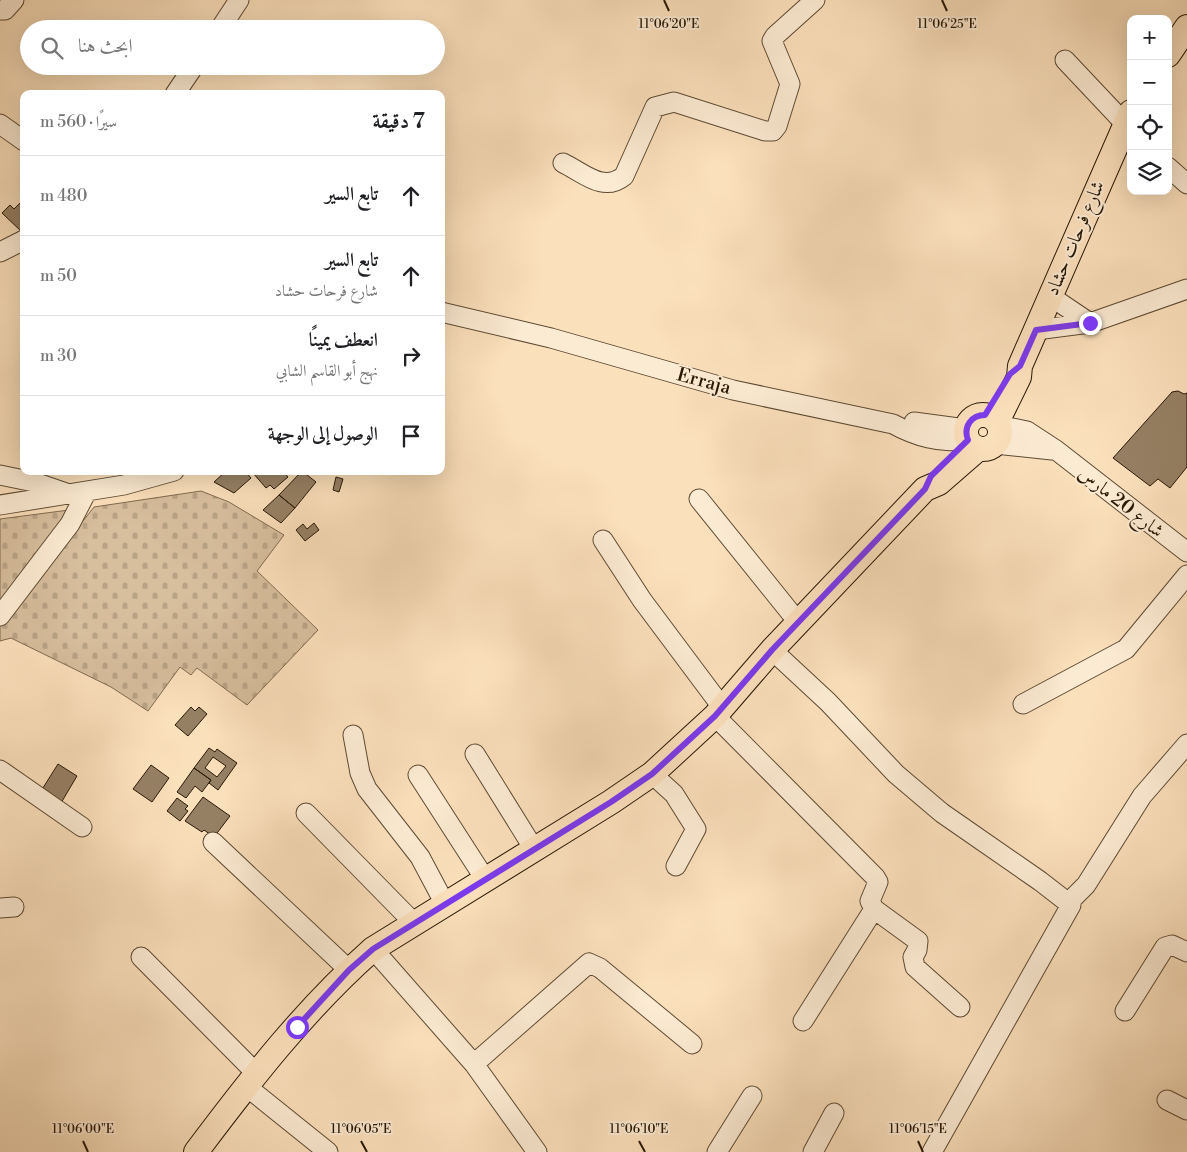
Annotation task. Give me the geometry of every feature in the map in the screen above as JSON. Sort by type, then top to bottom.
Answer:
[{"type":"main road","points":[[1172,49],[1187,27]]},
{"type":"main road","name":"شارع فرحات حشاد","points":[[196,1152],[251,1080],[349,970],[373,949],[611,802],[652,774],[719,712],[772,650],[925,489],[931,476],[982,433],[1019,377],[1020,366],[1050,296],[1127,126]]},
{"type":"street","points":[[0,10],[5,10],[14,0]]},
{"type":"street","points":[[226,20],[239,0]]},
{"type":"street","points":[[563,163],[599,182],[609,184],[617,181],[624,176],[655,107],[663,103],[674,102],[764,131],[773,131],[778,126],[790,84],[772,41],[775,36],[815,0]]},
{"type":"street","points":[[1065,60],[1127,120]]},
{"type":"street","points":[[178,90],[188,75]]},
{"type":"street","points":[[0,124],[20,138]]},
{"type":"street","points":[[1172,171],[1187,184]]},
{"type":"street","points":[[0,252],[20,242]]},
{"type":"street","points":[[1036,330],[1090,323],[1187,289]]},
{"type":"street","points":[[1050,296],[1090,323]]},
{"type":"street","name":"Erraja","points":[[445,313],[551,338],[733,390],[893,424],[910,422],[982,433]]},
{"type":"street","name":"شارع 20 مارس","points":[[982,433],[1026,431],[1056,450],[1187,552]]},
{"type":"street","points":[[0,475],[34,482],[66,493]]},
{"type":"street","points":[[0,505],[124,485],[160,475]]},
{"type":"street","points":[[0,616],[70,524],[87,491]]},
{"type":"street","points":[[699,499],[798,622]]},
{"type":"street","points":[[603,540],[719,712],[876,877],[878,887],[870,901],[874,909],[918,941],[917,950],[913,957],[915,967],[960,1007]]},
{"type":"street","points":[[1022,704],[1126,649],[1187,575]]},
{"type":"street","points":[[772,650],[828,702],[896,774],[942,813],[1040,881],[1071,905]]},
{"type":"street","points":[[353,735],[360,774],[367,789],[420,857],[445,904]]},
{"type":"street","points":[[932,1152],[1071,905],[1071,900],[1086,885],[1142,796],[1187,744]]},
{"type":"street","points":[[475,754],[534,850]]},
{"type":"street","points":[[0,770],[82,827]]},
{"type":"street","points":[[652,774],[674,794],[696,829],[676,866]]},
{"type":"street","points":[[418,775],[485,879]]},
{"type":"street","points":[[306,813],[414,923]]},
{"type":"street","points":[[213,842],[349,970]]},
{"type":"street","points":[[803,1021],[874,909]]},
{"type":"street","points":[[1125,1010],[1165,948],[1172,945],[1187,952]]},
{"type":"street","points":[[373,949],[474,1064],[537,1152]]},
{"type":"street","points":[[141,957],[251,1080],[328,1152]]},
{"type":"street","points":[[474,1064],[589,963],[600,968],[692,1044]]},
{"type":"street","points":[[717,1152],[752,1096]]},
{"type":"street","points":[[1167,1100],[1187,1110]]},
{"type":"street","points":[[813,1152],[834,1113]]},
{"type":"green space","points":[[201,491],[229,502],[284,535],[257,571],[318,630],[247,705],[197,668],[191,675],[180,667],[148,711],[111,687],[11,638],[0,641],[0,626],[94,507]]},
{"type":"green space","points":[[69,510],[0,607],[0,519]]},
{"type":"building","points":[[20,203],[20,230],[2,213],[10,205],[14,209]]},
{"type":"building","points":[[1178,391],[1184,394],[1187,393],[1187,467],[1170,488],[1158,479],[1150,486],[1113,458],[1172,392]]},
{"type":"building","points":[[222,475],[248,475],[251,478],[234,493],[214,482]]},
{"type":"building","points":[[255,475],[286,475],[288,477],[274,489],[270,485],[266,488]]},
{"type":"building","points":[[298,475],[307,475],[316,482],[295,508],[279,495]]},
{"type":"building","points":[[336,477],[343,479],[339,492],[333,490]]},
{"type":"building","points":[[279,495],[295,508],[281,523],[263,510]]},
{"type":"building","points":[[314,523],[319,530],[305,541],[296,530],[303,524],[307,529]]},
{"type":"building","points":[[191,707],[195,711],[199,707],[207,714],[188,736],[175,725]]},
{"type":"building","points":[[209,748],[215,752],[217,749],[237,763],[218,790],[209,783],[211,780],[194,768]],"holes":[[[213,757],[226,766],[217,777],[205,768]]]},
{"type":"building","points":[[58,764],[77,776],[61,803],[41,791]]},
{"type":"building","points":[[151,765],[169,778],[152,802],[133,789]]},
{"type":"building","points":[[194,768],[211,780],[202,792],[195,786],[186,798],[177,792]]},
{"type":"building","points":[[203,797],[230,816],[214,837],[185,821]]},
{"type":"building","points":[[177,798],[188,806],[185,809],[188,811],[180,821],[167,811]]},
{"type":"route","points":[[297,1027],[349,970],[373,949],[572,827],[652,774],[715,716],[772,650],[925,489],[931,476],[953,452],[968,440],[966,433],[968,424],[975,417],[985,415],[1010,374],[1020,366],[1036,330],[1090,323]]}]
